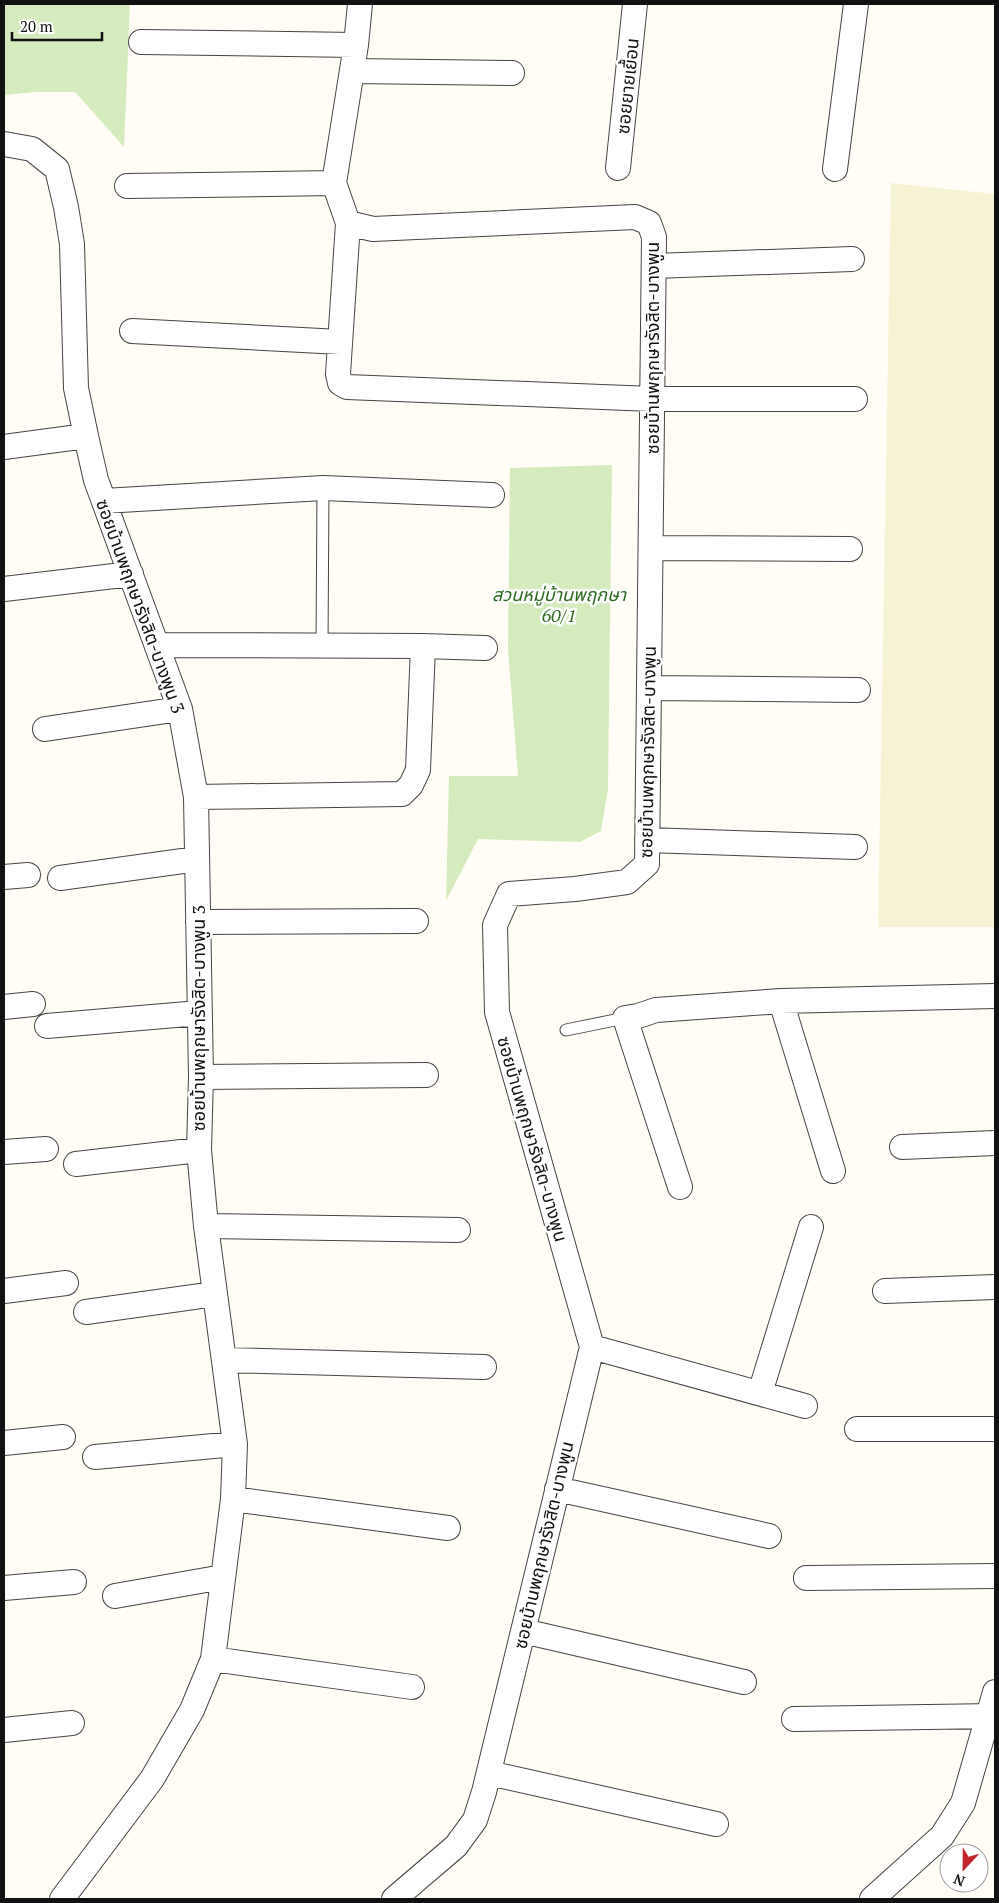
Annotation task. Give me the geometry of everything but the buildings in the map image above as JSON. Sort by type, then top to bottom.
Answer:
[{"type":"street","points":[[360,4],[356,45],[334,184],[348,223],[338,374],[340,383],[347,387],[652,399],[856,399]]},
{"type":"street","name":"ซอยยายเยื้อน","points":[[618,168],[635,4]]},
{"type":"street","points":[[835,169],[856,4]]},
{"type":"street","points":[[141,42],[356,45]]},
{"type":"street","points":[[352,71],[512,73]]},
{"type":"street","name":"ซอยบ้านพฤกษารังสิต-บางพูน 3","points":[[4,144],[32,149],[57,169],[66,206],[72,244],[76,388],[86,436],[96,480],[180,708],[196,797],[201,1077],[199,1150],[206,1226],[235,1444],[233,1499],[213,1659],[192,1710],[152,1779],[62,1899]]},
{"type":"street","points":[[127,186],[334,184]]},
{"type":"street","name":"ซอยบ้านพฤกษารังสิต-บางพูน","points":[[348,223],[373,229],[635,217],[649,223],[654,237],[647,864],[627,882],[575,889],[509,894],[495,925],[497,1012],[592,1347],[489,1773],[475,1820],[456,1846],[394,1899]]},
{"type":"street","points":[[654,266],[852,259]]},
{"type":"street","points":[[132,331],[340,342]]},
{"type":"street","points":[[4,447],[86,436]]},
{"type":"street","points":[[104,501],[324,488],[492,494]]},
{"type":"street","points":[[651,548],[850,549]]},
{"type":"street","points":[[4,589],[131,574]]},
{"type":"street","points":[[157,647],[164,645],[484,648]]},
{"type":"street","points":[[196,797],[402,794],[411,785],[418,770],[423,646]]},
{"type":"street","points":[[649,688],[858,690]]},
{"type":"street","points":[[45,729],[180,708]]},
{"type":"street","points":[[647,840],[855,847]]},
{"type":"street","points":[[60,878],[197,859]]},
{"type":"street","points":[[4,877],[28,876]]},
{"type":"street","points":[[198,922],[416,921]]},
{"type":"street","points":[[680,1187],[625,1018],[656,1010],[781,1001],[995,996]]},
{"type":"street","points":[[781,1001],[833,1171]]},
{"type":"street","points":[[4,1007],[33,1004]]},
{"type":"street","points":[[48,1026],[199,1014]]},
{"type":"street","points":[[201,1077],[426,1075]]},
{"type":"street","points":[[902,1147],[995,1143]]},
{"type":"street","points":[[4,1152],[46,1149]]},
{"type":"street","points":[[76,1164],[199,1150]]},
{"type":"street","points":[[206,1226],[458,1230]]},
{"type":"street","points":[[760,1393],[811,1227]]},
{"type":"street","points":[[4,1291],[66,1283]]},
{"type":"street","points":[[885,1291],[995,1287]]},
{"type":"street","points":[[86,1312],[215,1294]]},
{"type":"street","points":[[592,1347],[805,1406]]},
{"type":"street","points":[[224,1360],[484,1367]]},
{"type":"street","points":[[857,1429],[995,1429]]},
{"type":"street","points":[[4,1444],[63,1437]]},
{"type":"street","points":[[95,1457],[235,1444]]},
{"type":"street","points":[[557,1489],[769,1536]]},
{"type":"street","points":[[233,1499],[448,1528]]},
{"type":"street","points":[[806,1578],[995,1576]]},
{"type":"street","points":[[115,1596],[223,1577]]},
{"type":"street","points":[[4,1588],[74,1582]]},
{"type":"street","points":[[523,1631],[744,1682]]},
{"type":"street","points":[[213,1659],[412,1687]]},
{"type":"street","points":[[872,1899],[942,1836],[963,1803],[992,1716],[995,1692]]},
{"type":"street","points":[[794,1719],[992,1716]]},
{"type":"street","points":[[4,1730],[72,1723]]},
{"type":"street","points":[[489,1773],[716,1824]]},
{"type":"lane","points":[[322,646],[324,488]]},
{"type":"lane","points":[[566,1030],[625,1018]]},
{"type":"shaded area","points":[[891,183],[995,194],[995,927],[878,927]]},
{"type":"green space","points":[[4,4],[130,4],[124,147],[75,92],[36,92],[4,95]]},
{"type":"green space","name":"สวนหมู่บ้านพฤกษา 60/1","points":[[612,465],[608,789],[601,831],[580,842],[478,839],[446,901],[449,776],[518,776],[508,650],[510,468]]}]
